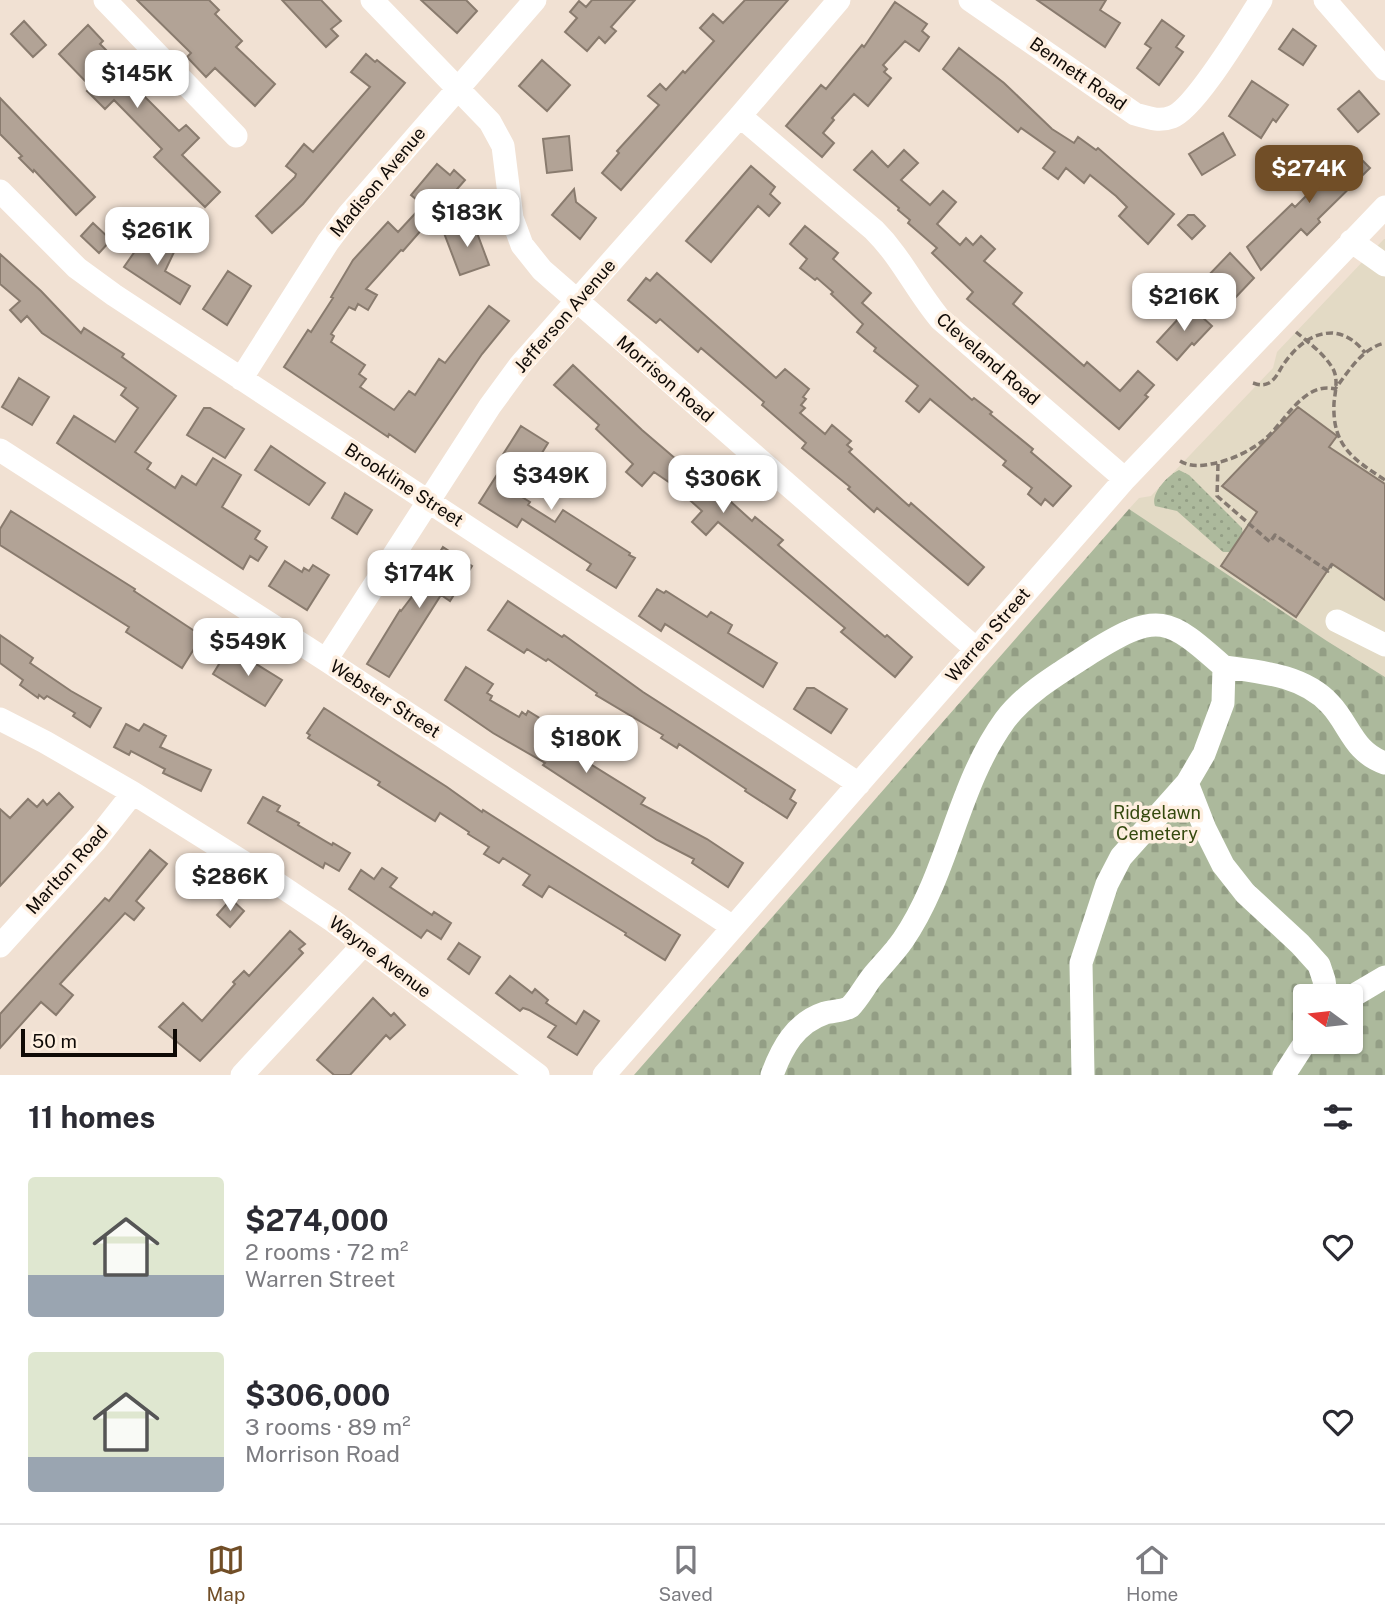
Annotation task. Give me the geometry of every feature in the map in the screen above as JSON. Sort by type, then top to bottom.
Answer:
[{"type":"street","points":[[105,0],[236,136]]},
{"type":"street","name":"Morrison Road","points":[[372,0],[490,122],[503,146],[512,218],[522,245],[542,270],[976,649]]},
{"type":"street","name":"Madison Avenue","points":[[241,379],[335,233],[535,0]]},
{"type":"street","name":"Jefferson Avenue","points":[[326,660],[520,365],[839,0]]},
{"type":"street","name":"Bennett Road","points":[[970,0],[1135,114],[1156,120],[1175,116],[1191,102],[1261,0]]},
{"type":"street","points":[[1325,0],[1385,69]]},
{"type":"street","name":"Cleveland Road","points":[[740,116],[893,249],[920,294],[940,319],[1125,479]]},
{"type":"street","name":"Brookline Street","points":[[0,191],[78,268],[241,379],[859,784]]},
{"type":"street","name":"Warren Street","points":[[604,1075],[1125,479],[1385,206]]},
{"type":"street","points":[[1351,241],[1385,265]]},
{"type":"street","name":"Webster Street","points":[[0,450],[733,927]]},
{"type":"street","points":[[1337,621],[1385,645]]},
{"type":"street","points":[[772,1075],[791,1035],[823,1014],[849,1008],[901,943],[927,899],[972,782],[987,749],[1006,719],[1026,697],[1116,637],[1147,624],[1161,624],[1182,632],[1224,667],[1270,673],[1306,685],[1330,704],[1354,741],[1385,763]]},
{"type":"street","points":[[1083,1075],[1081,963],[1107,884],[1121,857],[1187,783],[1204,754],[1223,703],[1224,667]]},
{"type":"street","name":"Wayne Avenue","points":[[0,719],[133,793],[275,882],[364,944],[538,1075]]},
{"type":"street","points":[[1187,783],[1223,865],[1245,893],[1319,965],[1324,984]]},
{"type":"street","name":"Marlton Road","points":[[0,946],[96,840],[133,793]]},
{"type":"street","points":[[242,1075],[364,944]]},
{"type":"street","points":[[1363,990],[1385,977]]},
{"type":"street","points":[[1284,1075],[1298,1054]]},
{"type":"path","points":[[1297,332],[1330,364],[1336,379],[1334,419],[1341,441],[1358,463],[1385,480]]},
{"type":"path","points":[[1253,383],[1264,385],[1273,380],[1290,356],[1306,341],[1322,334],[1341,335],[1357,343],[1365,353]]},
{"type":"path","points":[[1335,389],[1365,353],[1385,343]]},
{"type":"path","points":[[1180,461],[1191,466],[1218,463],[1263,441],[1308,394],[1326,387],[1335,389]]},
{"type":"path","points":[[1218,463],[1217,496],[1257,533],[1270,542],[1275,535],[1328,571],[1332,564]]},
{"type":"shaded area","points":[[1384,239],[1385,677],[1129,509],[1139,498],[1151,496],[1273,368],[1277,352]]},
{"type":"green space","points":[[1179,470],[1189,475],[1242,528],[1243,535],[1231,552],[1223,552],[1177,511],[1155,506],[1155,496],[1161,485]]},
{"type":"green space","name":"Ridgelawn Cemetery","points":[[1129,509],[1385,677],[1385,1075],[634,1075]]},
{"type":"building","points":[[137,0],[209,0],[219,10],[215,14],[242,41],[236,47],[275,84],[255,106],[215,68],[206,77],[187,57],[191,53]]},
{"type":"building","points":[[282,0],[321,0],[341,21],[331,29],[338,36],[326,47]]},
{"type":"building","points":[[421,0],[466,0],[477,11],[457,33]]},
{"type":"building","points":[[592,0],[635,0],[611,27],[616,31],[605,43],[599,37],[587,51],[565,32],[577,18],[570,12],[579,1],[586,7]]},
{"type":"building","points":[[745,0],[788,0],[621,190],[602,173],[619,153],[617,151],[659,105],[648,96],[660,84],[666,90],[714,41],[700,28],[713,14],[723,23]]},
{"type":"building","points":[[1037,0],[1106,0],[1100,10],[1120,23],[1105,47]]},
{"type":"building","points":[[895,2],[927,24],[922,31],[929,37],[919,51],[905,41],[883,65],[887,69],[884,72],[891,78],[868,106],[854,94],[832,118],[834,120],[823,133],[834,143],[822,157],[786,126],[821,85],[826,89],[862,45],[864,47]]},
{"type":"building","points":[[1162,20],[1184,36],[1176,47],[1183,52],[1159,85],[1137,68],[1151,48],[1145,44]]},
{"type":"building","points":[[24,21],[46,45],[33,57],[11,34]]},
{"type":"building","points":[[88,25],[103,41],[100,44],[135,79],[131,83],[179,131],[186,125],[199,138],[182,155],[220,192],[205,207],[154,157],[162,149],[114,100],[105,109],[87,91],[91,87],[59,54]]},
{"type":"building","points":[[1293,29],[1316,46],[1303,65],[1279,49]]},
{"type":"building","points":[[959,48],[1004,83],[1052,129],[1074,143],[1078,137],[1096,150],[1098,148],[1174,214],[1148,244],[1119,216],[1127,207],[1116,196],[1090,175],[1084,183],[1066,168],[1058,179],[1043,168],[1055,152],[1021,128],[1018,132],[943,69]]},
{"type":"building","points":[[366,54],[405,83],[303,204],[272,233],[256,216],[295,177],[296,174],[286,166],[304,144],[313,152],[370,87],[351,72]]},
{"type":"building","points":[[542,60],[570,85],[547,111],[519,86]]},
{"type":"building","points":[[1252,81],[1288,105],[1276,122],[1273,119],[1261,138],[1229,116]]},
{"type":"building","points":[[1359,91],[1379,114],[1358,132],[1338,109]]},
{"type":"building","points":[[0,98],[95,197],[76,215],[34,170],[33,172],[19,158],[22,156],[0,134]]},
{"type":"building","points":[[1223,133],[1235,155],[1202,175],[1189,154]]},
{"type":"building","points":[[569,136],[572,170],[547,173],[543,139]]},
{"type":"building","points":[[1351,149],[1370,168],[1318,219],[1320,222],[1307,235],[1301,229],[1261,270],[1247,247],[1292,204],[1295,207],[1322,180],[1305,169],[1323,152],[1335,165]]},
{"type":"building","points":[[904,150],[918,163],[901,180],[930,205],[943,191],[956,202],[937,224],[960,245],[966,238],[973,245],[981,236],[995,249],[984,261],[1022,293],[1013,304],[1084,366],[1087,362],[1120,391],[1138,371],[1154,385],[1145,395],[1148,397],[1119,429],[967,299],[973,292],[932,253],[937,248],[908,223],[910,220],[899,208],[854,170],[872,151],[888,167]]},
{"type":"building","points":[[437,164],[450,175],[454,170],[465,180],[366,289],[377,295],[368,310],[358,304],[355,310],[349,307],[331,334],[334,336],[331,342],[365,365],[359,374],[366,379],[360,387],[394,410],[409,391],[415,395],[439,359],[445,363],[489,306],[509,321],[482,354],[415,452],[389,434],[388,437],[284,367],[333,298],[331,297],[353,260],[388,222],[398,232],[423,205],[411,195]]},
{"type":"building","points":[[751,166],[775,187],[770,194],[780,203],[769,216],[758,206],[711,262],[686,241]]},
{"type":"building","points":[[574,189],[576,202],[596,218],[580,239],[552,215]]},
{"type":"building","points":[[1188,215],[1194,215],[1205,226],[1192,239],[1178,225]]},
{"type":"building","points":[[473,222],[489,265],[460,275],[444,233]]},
{"type":"building","points":[[93,223],[111,240],[99,253],[81,236]]},
{"type":"building","points":[[805,226],[838,253],[833,259],[871,293],[862,303],[972,400],[974,398],[992,412],[990,414],[1033,449],[1031,452],[1071,486],[1053,506],[1045,499],[1041,505],[1028,494],[1032,488],[1003,465],[1006,461],[930,399],[919,412],[906,401],[918,386],[874,351],[876,348],[857,332],[863,324],[831,294],[833,292],[800,268],[807,259],[790,244]]},
{"type":"building","points":[[149,231],[175,250],[165,271],[190,286],[180,304],[124,267]]},
{"type":"building","points":[[1230,253],[1254,278],[1235,298],[1232,295],[1229,299],[1206,278]]},
{"type":"building","points":[[0,254],[41,291],[81,333],[84,328],[124,354],[122,357],[176,396],[135,452],[151,463],[147,469],[175,488],[182,476],[196,485],[213,458],[241,475],[222,507],[260,531],[255,539],[267,547],[258,561],[250,556],[243,569],[57,443],[74,416],[115,442],[138,408],[121,395],[126,388],[42,333],[27,316],[21,322],[10,310],[20,301],[0,284]]},
{"type":"building","points":[[228,271],[251,286],[227,325],[203,309]]},
{"type":"building","points":[[657,273],[776,378],[785,369],[809,389],[801,405],[805,408],[800,413],[825,434],[832,425],[851,441],[847,445],[852,449],[849,452],[909,506],[911,503],[984,567],[968,585],[877,508],[874,512],[848,489],[850,487],[802,448],[806,443],[762,405],[764,402],[701,348],[698,352],[660,319],[656,323],[628,300],[646,278],[650,281]]},
{"type":"building","points":[[1190,306],[1212,326],[1177,360],[1157,342]]},
{"type":"building","points":[[573,365],[705,484],[708,481],[752,521],[755,517],[783,540],[778,545],[912,657],[895,677],[841,632],[845,628],[718,522],[706,535],[692,522],[702,511],[673,485],[654,472],[642,486],[626,472],[633,464],[596,429],[599,425],[554,385]]},
{"type":"building","points":[[19,378],[49,397],[32,425],[2,407]]},
{"type":"building","points":[[1298,407],[1337,436],[1329,447],[1385,484],[1385,600],[1332,564],[1296,617],[1221,566],[1257,512],[1222,486]]},
{"type":"building","points":[[204,408],[210,408],[244,429],[225,458],[187,435]]},
{"type":"building","points":[[521,426],[548,443],[517,494],[530,502],[528,505],[555,522],[563,510],[630,553],[629,555],[635,558],[616,588],[587,570],[591,564],[522,519],[517,527],[479,503],[507,459],[502,456]]},
{"type":"building","points":[[271,446],[325,483],[309,505],[255,470]]},
{"type":"building","points":[[345,493],[372,510],[357,534],[332,518]]},
{"type":"building","points":[[11,511],[135,589],[134,591],[202,636],[182,668],[126,632],[129,627],[0,545],[0,529]]},
{"type":"building","points":[[443,547],[472,566],[450,601],[441,595],[389,677],[367,664]]},
{"type":"building","points":[[285,561],[302,572],[304,568],[309,571],[313,565],[329,575],[307,610],[269,586]]},
{"type":"building","points":[[657,589],[664,593],[666,591],[707,617],[711,612],[732,625],[728,633],[777,663],[763,687],[665,624],[661,631],[639,616]]},
{"type":"building","points":[[508,601],[562,637],[564,635],[643,692],[795,790],[790,799],[796,803],[787,818],[679,744],[677,748],[661,738],[663,735],[596,695],[597,693],[548,659],[546,661],[527,649],[524,653],[488,630]]},
{"type":"building","points":[[0,635],[33,658],[30,663],[101,708],[90,727],[73,716],[75,713],[47,696],[44,699],[39,695],[38,698],[20,685],[23,680],[0,663]]},
{"type":"building","points":[[227,651],[245,663],[248,659],[282,680],[265,706],[213,674]]},
{"type":"building","points":[[466,667],[493,684],[487,693],[492,696],[490,700],[519,717],[522,712],[526,715],[528,711],[556,728],[550,739],[645,798],[641,804],[707,839],[743,863],[728,887],[692,863],[694,859],[657,840],[543,765],[545,763],[493,733],[445,700]]},
{"type":"building","points":[[807,688],[814,688],[847,709],[831,733],[794,709]]},
{"type":"building","points":[[324,708],[482,812],[483,810],[680,935],[665,960],[549,886],[542,897],[523,885],[530,875],[503,858],[499,863],[484,854],[489,847],[468,834],[469,832],[440,813],[435,821],[378,785],[380,782],[308,738],[310,735],[307,733]]},
{"type":"building","points":[[126,724],[139,731],[144,724],[166,736],[160,747],[211,770],[201,791],[163,773],[165,769],[131,751],[129,755],[114,747]]},
{"type":"building","points":[[59,793],[73,807],[0,886],[0,809],[10,818],[28,799],[37,807],[43,800],[47,805]]},
{"type":"building","points":[[263,797],[280,806],[277,811],[299,823],[298,825],[350,853],[339,871],[325,863],[323,868],[248,823]]},
{"type":"building","points":[[150,850],[167,864],[136,901],[144,908],[134,920],[125,913],[60,984],[73,995],[56,1015],[41,1002],[0,1048],[0,1014],[105,898],[109,901]]},
{"type":"building","points":[[382,868],[397,878],[390,887],[432,915],[434,912],[451,923],[441,939],[427,930],[421,938],[349,889],[361,870],[374,879]]},
{"type":"building","points":[[231,899],[244,911],[230,927],[217,915]]},
{"type":"building","points":[[290,931],[305,944],[299,949],[303,953],[200,1061],[159,1027],[183,1003],[202,1021],[235,984],[233,982],[244,971],[249,976]]},
{"type":"building","points":[[459,943],[480,957],[469,974],[448,959]]},
{"type":"building","points":[[510,976],[532,993],[535,989],[548,1000],[546,1003],[576,1024],[584,1011],[599,1021],[577,1055],[548,1037],[556,1026],[529,1010],[523,1008],[520,1011],[496,993]]},
{"type":"building","points":[[373,998],[391,1016],[394,1013],[405,1025],[390,1039],[386,1035],[350,1075],[334,1075],[317,1060]]}]
